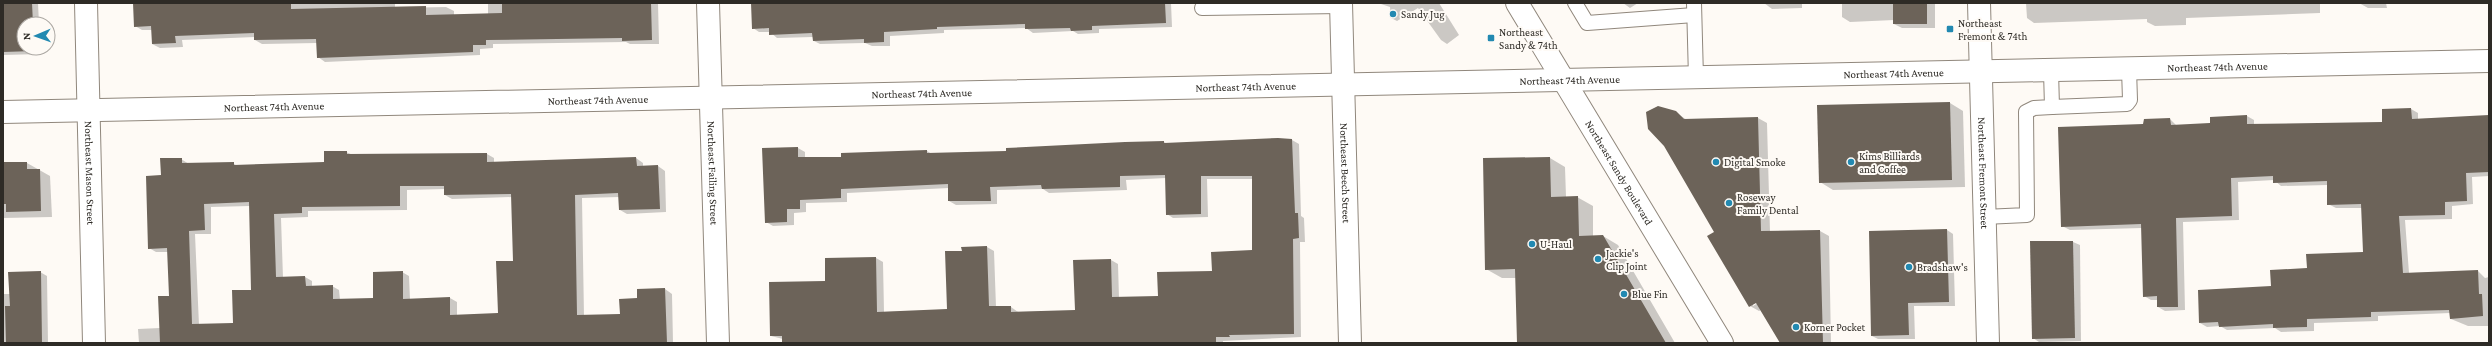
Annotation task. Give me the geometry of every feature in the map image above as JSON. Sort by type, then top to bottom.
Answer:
[{"type":"street","name":"Northeast Mason Street","points":[[86,3],[94,343]]},
{"type":"street","name":"Northeast Failing Street","points":[[708,3],[718,343]]},
{"type":"street","name":"Northeast Sandy Boulevard","points":[[1517,3],[1722,343]]},
{"type":"street","name":"Northeast Fremont Street","points":[[1979,3],[1988,343]]},
{"type":"street","name":"Northeast Beech Street","points":[[1341,4],[1350,343]]},
{"type":"street","name":"Northeast 74th Avenue","points":[[3,112],[710,99],[1563,80],[1981,73],[2489,61]]},
{"type":"lane","points":[[1576,3],[1587,23],[1694,9],[1696,78]]},
{"type":"lane","points":[[1202,8],[1341,4]]},
{"type":"lane","points":[[1984,217],[2019,217],[2027,215],[2026,112],[2034,108],[2128,104],[2130,100],[2129,69]]},
{"type":"lane","points":[[2051,71],[2052,107]]},
{"type":"building","points":[[3,3],[32,3],[33,16],[16,16],[16,52],[3,52]]},
{"type":"building","points":[[133,3],[291,3],[291,9],[426,6],[426,15],[502,13],[502,4],[651,3],[652,40],[622,41],[622,38],[486,40],[486,45],[473,45],[473,52],[317,58],[316,39],[254,40],[254,33],[175,36],[176,43],[152,44],[151,26],[134,27]]},
{"type":"building","points":[[751,3],[1165,3],[1166,23],[1092,26],[1092,30],[1071,31],[1070,28],[1025,29],[1025,24],[937,27],[937,29],[884,32],[884,42],[864,43],[864,39],[813,41],[812,33],[769,35],[769,28],[752,29]]},
{"type":"building","points":[[1893,3],[1927,3],[1927,24],[1893,24]]},
{"type":"building","points":[[1950,102],[1952,180],[1819,183],[1817,105]]},
{"type":"building","points":[[1658,106],[1676,111],[1684,119],[1758,117],[1761,231],[1820,230],[1823,343],[1780,343],[1756,303],[1749,307],[1707,236],[1714,232],[1664,146],[1648,129],[1646,112]]},
{"type":"building","points":[[2411,108],[2412,119],[2489,115],[2489,172],[2466,173],[2467,201],[2445,202],[2445,215],[2399,216],[2403,273],[2478,270],[2479,294],[2482,294],[2483,316],[2450,319],[2449,310],[2371,312],[2371,317],[2307,319],[2307,327],[2273,328],[2273,324],[2219,327],[2218,322],[2199,323],[2198,290],[2271,286],[2270,270],[2307,268],[2306,254],[2363,252],[2361,204],[2327,205],[2327,181],[2273,183],[2273,176],[2231,178],[2232,216],[2176,218],[2178,307],[2157,307],[2157,296],[2143,297],[2141,224],[2061,227],[2058,127],[2143,124],[2144,119],[2170,118],[2171,125],[2210,123],[2210,117],[2247,115],[2247,124],[2382,122],[2382,109]]},
{"type":"building","points":[[1278,138],[1292,139],[1295,213],[1298,213],[1299,238],[1293,239],[1294,334],[1229,335],[1230,337],[1216,337],[1216,343],[782,343],[782,336],[770,336],[769,282],[825,281],[825,258],[876,257],[877,312],[947,309],[945,251],[962,251],[961,247],[987,246],[989,306],[1011,306],[1011,312],[1075,310],[1073,260],[1111,259],[1112,297],[1158,296],[1157,272],[1212,271],[1211,252],[1252,250],[1252,176],[1201,176],[1201,214],[1166,215],[1165,175],[1120,176],[1120,187],[1042,189],[1041,185],[990,187],[991,201],[948,201],[948,184],[841,189],[841,198],[800,200],[800,209],[787,209],[787,222],[765,223],[762,148],[798,147],[798,157],[841,157],[841,153],[927,150],[927,153],[1006,151],[1006,148],[1125,142],[1164,141],[1164,143]]},
{"type":"building","points":[[324,151],[347,151],[347,154],[487,153],[487,162],[636,157],[637,166],[658,165],[660,209],[619,210],[618,193],[575,195],[577,315],[620,314],[619,299],[637,298],[637,289],[665,288],[667,343],[160,343],[158,296],[169,296],[167,248],[148,249],[146,176],[161,175],[160,158],[182,158],[182,163],[234,162],[234,165],[324,162]],"holes":[[[400,186],[444,186],[444,195],[511,194],[513,261],[496,261],[498,313],[450,315],[450,297],[403,299],[403,271],[373,272],[373,298],[333,299],[333,285],[306,286],[305,276],[276,277],[274,214],[302,213],[302,207],[400,206]],[[249,202],[251,290],[232,290],[233,323],[192,324],[189,231],[205,230],[204,204]]]},
{"type":"building","name":"U-Haul","points":[[1550,157],[1551,197],[1578,196],[1579,236],[1603,235],[1666,343],[1517,343],[1515,269],[1485,270],[1483,158]]},
{"type":"building","points":[[3,162],[27,162],[27,169],[40,169],[41,211],[6,212],[6,204],[3,204]]},
{"type":"building","name":"Bradshaw's","points":[[1947,229],[1949,302],[1908,303],[1909,335],[1871,336],[1869,231]]},
{"type":"building","points":[[2030,241],[2073,241],[2075,338],[2032,339]]},
{"type":"building","points":[[41,271],[42,343],[6,343],[5,306],[10,306],[8,272]]},
{"type":"place","name":"Sandy Jug","points":[[1393,14]]},
{"type":"place","name":"Northeast Fremont & 74th","points":[[1950,29]]},
{"type":"place","name":"Northeast Sandy & 74th","points":[[1491,38]]},
{"type":"place","name":"Digital Smoke","points":[[1716,162]]},
{"type":"place","name":"Kims Billiards and Coffee","points":[[1851,162]]},
{"type":"place","name":"Roseway Family Dental","points":[[1729,203]]},
{"type":"place","name":"U-Haul","points":[[1532,244]]},
{"type":"place","name":"Jackie's Clip Joint","points":[[1598,259]]},
{"type":"place","name":"Bradshaw's","points":[[1909,267]]},
{"type":"place","name":"Blue Fin","points":[[1624,294]]},
{"type":"place","name":"Korner Pocket","points":[[1796,327]]}]
